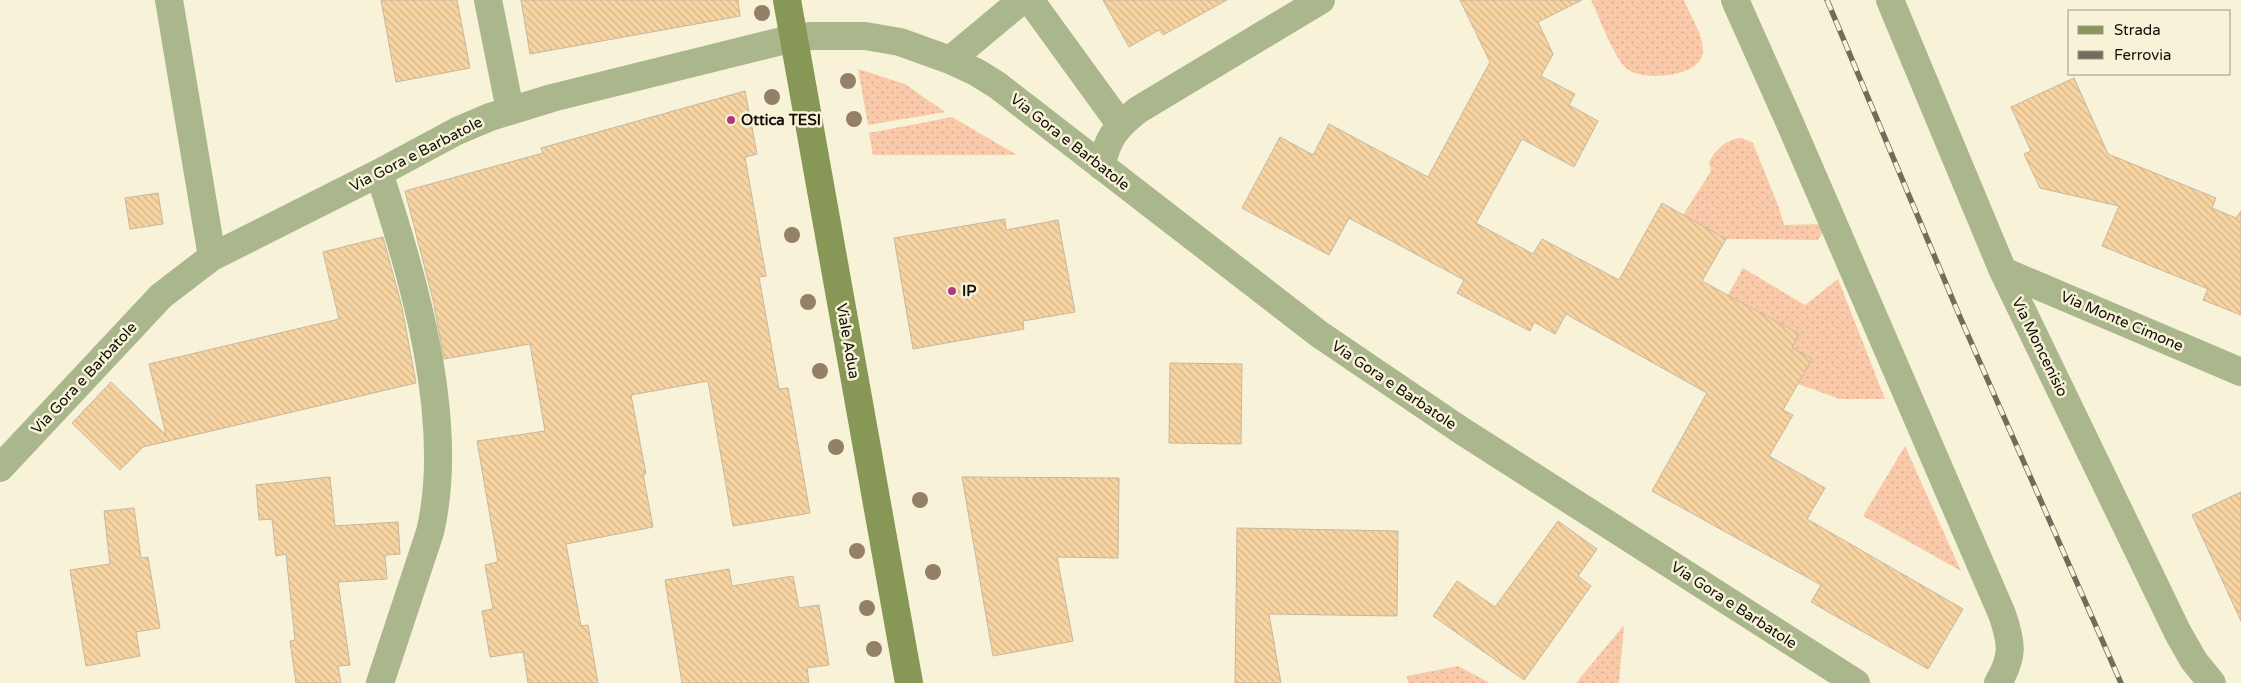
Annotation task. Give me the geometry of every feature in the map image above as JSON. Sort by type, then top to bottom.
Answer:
[{"type":"main road","name":"Viale Adua","points":[[787,0],[909,683]]},
{"type":"street","points":[[169,0],[212,257]]},
{"type":"street","points":[[488,0],[510,110]]},
{"type":"street","points":[[950,60],[1022,0]]},
{"type":"street","points":[[1030,0],[1120,124]]},
{"type":"street","points":[[1101,166],[1106,147],[1120,124],[1138,110],[1321,0]]},
{"type":"street","points":[[1735,0],[2002,614],[2011,647],[2010,659],[1998,683]]},
{"type":"street","name":"Via Moncenisio","points":[[1890,0],[2003,271],[2178,633],[2194,661],[2212,683]]},
{"type":"street","name":"Via Gora e Barbatole","points":[[0,468],[161,296],[212,257],[379,173],[457,131],[510,110],[794,38],[838,35],[865,36],[900,42],[950,60],[976,72],[997,85],[1327,340],[1462,431],[1856,683]]},
{"type":"street","points":[[379,173],[403,248],[422,326],[437,423],[439,464],[434,514],[430,532],[380,683]]},
{"type":"street","name":"Via Monte Cimone","points":[[2003,271],[2241,372]]},
{"type":"shaded area","points":[[1591,0],[1684,0],[1701,38],[1703,51],[1700,60],[1693,67],[1671,75],[1646,75],[1627,69],[1612,47]]},
{"type":"shaded area","points":[[858,69],[905,84],[945,112],[868,125]]},
{"type":"shaded area","points":[[952,117],[1017,155],[873,155],[869,133]]},
{"type":"shaded area","points":[[1742,138],[1753,143],[1784,225],[1820,224],[1822,234],[1818,240],[1726,239],[1683,215],[1711,171],[1709,162],[1715,153],[1731,140]]},
{"type":"shaded area","points":[[1743,268],[1805,305],[1838,279],[1885,399],[1840,399],[1798,384],[1792,348],[1799,334],[1728,295]]},
{"type":"shaded area","points":[[1905,446],[1961,571],[1863,516]]},
{"type":"shaded area","points":[[1624,625],[1619,683],[1576,683]]},
{"type":"shaded area","points":[[1458,666],[1490,683],[1408,683],[1407,676]]},
{"type":"building","points":[[381,0],[457,0],[470,68],[396,82]]},
{"type":"building","points":[[521,0],[738,0],[740,16],[530,54]]},
{"type":"building","points":[[1103,0],[1227,0],[1163,35],[1159,30],[1129,47]]},
{"type":"building","points":[[1460,0],[1582,0],[1538,22],[1553,54],[1541,76],[1575,94],[1569,105],[1598,121],[1574,167],[1522,139],[1476,223],[1533,254],[1542,239],[1619,280],[1662,203],[1726,239],[1702,281],[1799,334],[1792,348],[1812,359],[1783,410],[1793,415],[1769,456],[1825,488],[1807,519],[1963,609],[1928,669],[1811,602],[1821,585],[1652,491],[1707,393],[1566,314],[1555,334],[1534,322],[1530,331],[1457,293],[1464,280],[1349,218],[1329,255],[1242,208],[1280,137],[1313,155],[1329,124],[1428,177],[1490,62]]},
{"type":"building","points":[[2074,78],[2108,154],[2216,198],[2212,208],[2236,218],[2241,211],[2241,315],[2203,300],[2208,289],[2102,246],[2119,206],[2040,188],[2024,154],[2031,151],[2011,107]]},
{"type":"building","points":[[745,91],[757,154],[745,157],[766,276],[759,277],[779,389],[788,388],[810,513],[733,526],[708,381],[631,395],[646,474],[643,474],[653,527],[566,544],[581,626],[588,625],[598,683],[528,683],[523,652],[490,657],[482,611],[493,609],[485,565],[498,562],[477,441],[545,431],[530,344],[444,359],[433,300],[405,191],[543,153],[541,148]]},
{"type":"building","points":[[158,193],[163,224],[130,229],[125,198]]},
{"type":"building","points":[[1005,219],[1006,230],[1058,220],[1075,312],[1023,321],[1024,329],[913,349],[894,238]]},
{"type":"building","points":[[383,237],[402,307],[416,383],[143,447],[120,470],[72,423],[111,382],[166,435],[149,364],[339,319],[323,252]]},
{"type":"building","points":[[1170,363],[1242,364],[1241,444],[1169,443]]},
{"type":"building","points":[[330,477],[335,526],[398,522],[400,554],[385,555],[387,579],[338,582],[350,665],[338,666],[341,683],[296,683],[290,641],[295,640],[286,554],[276,556],[272,519],[259,520],[256,485]]},
{"type":"building","points":[[962,477],[1119,478],[1118,558],[1057,557],[1073,641],[993,656]]},
{"type":"building","points":[[2241,492],[2241,621],[2192,515]]},
{"type":"building","points":[[134,508],[141,558],[148,557],[160,628],[136,632],[140,656],[86,666],[70,570],[110,564],[104,511]]},
{"type":"building","points":[[1558,521],[1597,549],[1578,576],[1591,586],[1524,680],[1433,616],[1457,581],[1495,607]]},
{"type":"building","points":[[1237,528],[1398,531],[1397,616],[1269,614],[1281,683],[1235,683]]},
{"type":"building","points":[[729,569],[732,586],[793,576],[799,608],[819,605],[829,665],[807,668],[809,683],[682,683],[665,580]]},
{"type":"railway","points":[[1827,0],[1960,317],[2121,683]]},
{"type":"place","name":"Ottica TESI","points":[[731,120]]},
{"type":"place","name":"IP","points":[[952,291]]}]
